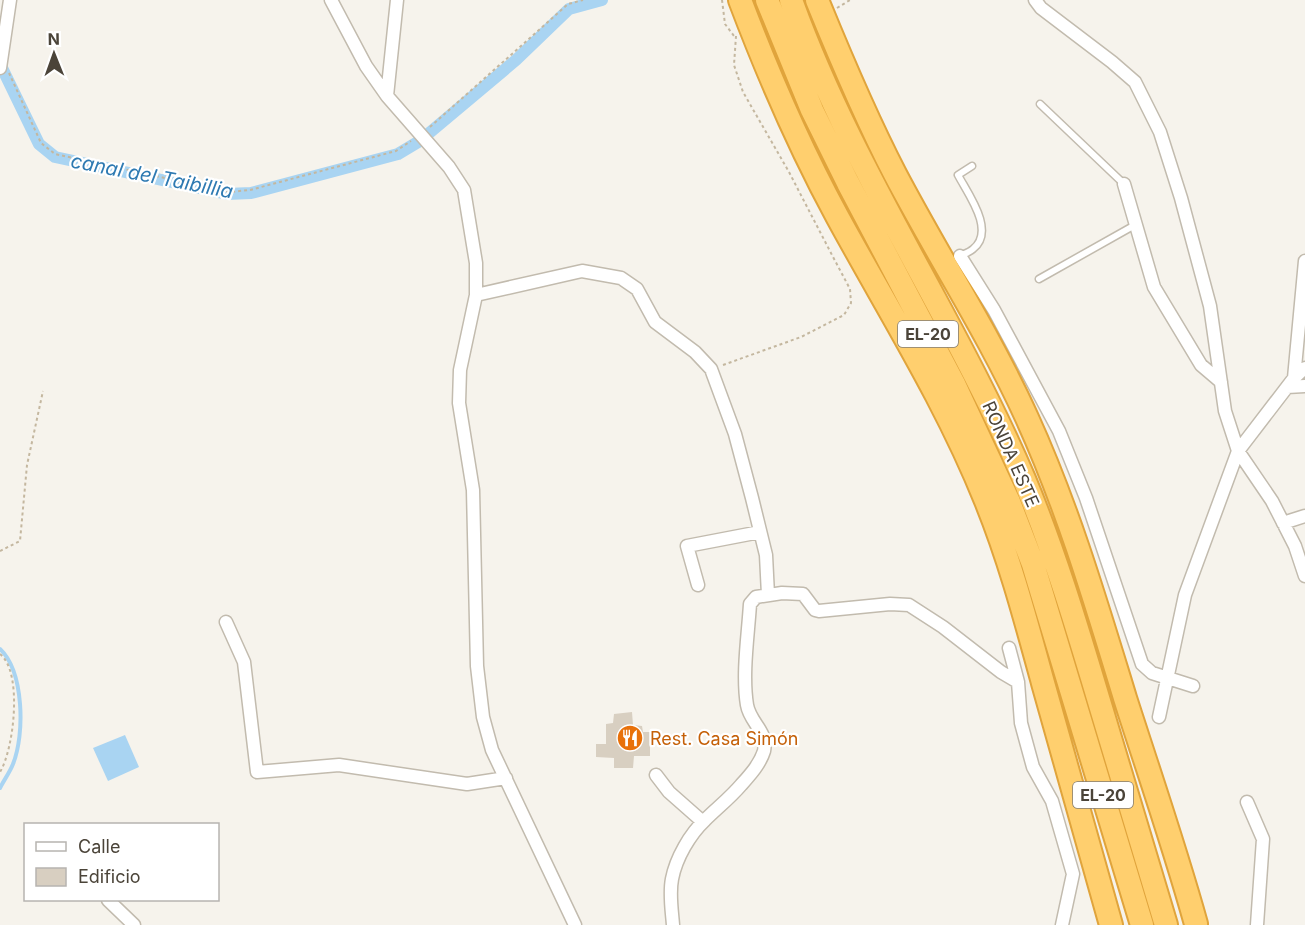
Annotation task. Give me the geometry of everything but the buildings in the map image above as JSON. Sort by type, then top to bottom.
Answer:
[{"type":"highway","name":"RONDA ESTE","points":[[793,4],[844,126],[992,411],[1037,514],[1086,657],[1166,925]]},
{"type":"highway","points":[[826,4],[866,117],[1026,416],[1059,493],[1090,582],[1178,859],[1196,924]]},
{"type":"highway","name":"RONDA ESTE","points":[[770,7],[812,110],[954,384],[989,458],[1033,564],[1142,925]]},
{"type":"highway","points":[[737,14],[763,61],[836,213],[942,407],[986,501],[1029,627],[1111,925]]},
{"type":"highway","name":"EL-20","points":[[1037,514],[1071,581],[1135,782],[1196,924]]},
{"type":"highway","name":"EL-20","points":[[1063,664],[1068,707],[1083,762],[1118,925]]},
{"type":"street","points":[[1,62],[10,0]]},
{"type":"street","points":[[331,0],[366,66],[387,96],[449,167],[464,190],[476,263],[476,295],[460,370],[459,403],[473,490],[477,654],[483,717],[492,750],[575,925]]},
{"type":"street","points":[[387,96],[397,0]]},
{"type":"street","points":[[1035,0],[1041,8],[1135,82],[1160,132],[1181,198],[1210,306],[1225,411],[1238,451],[1272,501],[1295,546],[1305,576]]},
{"type":"street","points":[[1124,184],[1154,287],[1201,365],[1221,382]]},
{"type":"street","points":[[960,256],[994,310],[1059,430],[1086,498],[1142,664],[1152,673],[1193,686]]},
{"type":"street","points":[[1290,383],[1305,261]]},
{"type":"street","points":[[476,295],[582,271],[621,278],[637,289],[655,322],[695,352],[711,369],[735,434],[766,555],[768,595]]},
{"type":"street","points":[[1160,717],[1185,595],[1238,451],[1290,383],[1305,368]]},
{"type":"street","points":[[1290,383],[1305,386]]},
{"type":"street","points":[[1283,523],[1305,516]]},
{"type":"street","points":[[698,585],[687,546],[760,532]]},
{"type":"street","points":[[673,925],[671,880],[690,838],[703,822],[736,792],[756,768],[764,751],[765,739],[750,715],[747,705],[750,604],[756,597],[803,594],[815,610],[819,611],[890,604],[909,605],[1018,682]]},
{"type":"street","points":[[226,622],[244,662],[257,772],[339,765],[467,784],[506,778]]},
{"type":"street","points":[[1009,648],[1018,682],[1021,723],[1033,767],[1052,801],[1073,874],[1062,925]]},
{"type":"street","points":[[656,775],[669,792],[703,822]]},
{"type":"street","points":[[1248,802],[1263,839],[1257,925]]},
{"type":"street","points":[[109,901],[134,925]]},
{"type":"lane","points":[[1040,104],[1124,184]]},
{"type":"lane","points":[[960,256],[974,249],[982,238],[981,219],[958,175],[972,166]]},
{"type":"lane","points":[[1039,279],[1136,225]]},
{"type":"path","points":[[1,62],[40,143],[55,154],[229,192],[250,190],[396,151],[420,135],[568,4],[583,0]]},
{"type":"path","points":[[721,0],[737,14]]},
{"type":"path","points":[[826,4],[850,0]]},
{"type":"path","points":[[735,36],[724,24],[737,14]]},
{"type":"path","points":[[711,369],[801,337],[844,315],[851,303],[850,289],[743,92],[734,65],[737,14]]},
{"type":"path","points":[[0,551],[20,541],[27,465],[42,391]]},
{"type":"path","points":[[0,654],[5,657],[14,685],[15,707],[5,764],[0,772]]},
{"type":"water","points":[[125,735],[139,767],[108,781],[93,748]]},
{"type":"waterway","name":"canal del Taibillia","points":[[428,134],[516,60],[569,9],[602,0]]},
{"type":"waterway","name":"canal del Taibillia","points":[[2,68],[39,144],[55,157],[227,194],[251,193],[398,154],[418,142]]},
{"type":"waterway","points":[[0,649],[14,672],[20,704],[17,751],[12,767],[0,788]]},
{"type":"place","name":"Rest. Casa Simón","points":[[630,738]]}]
